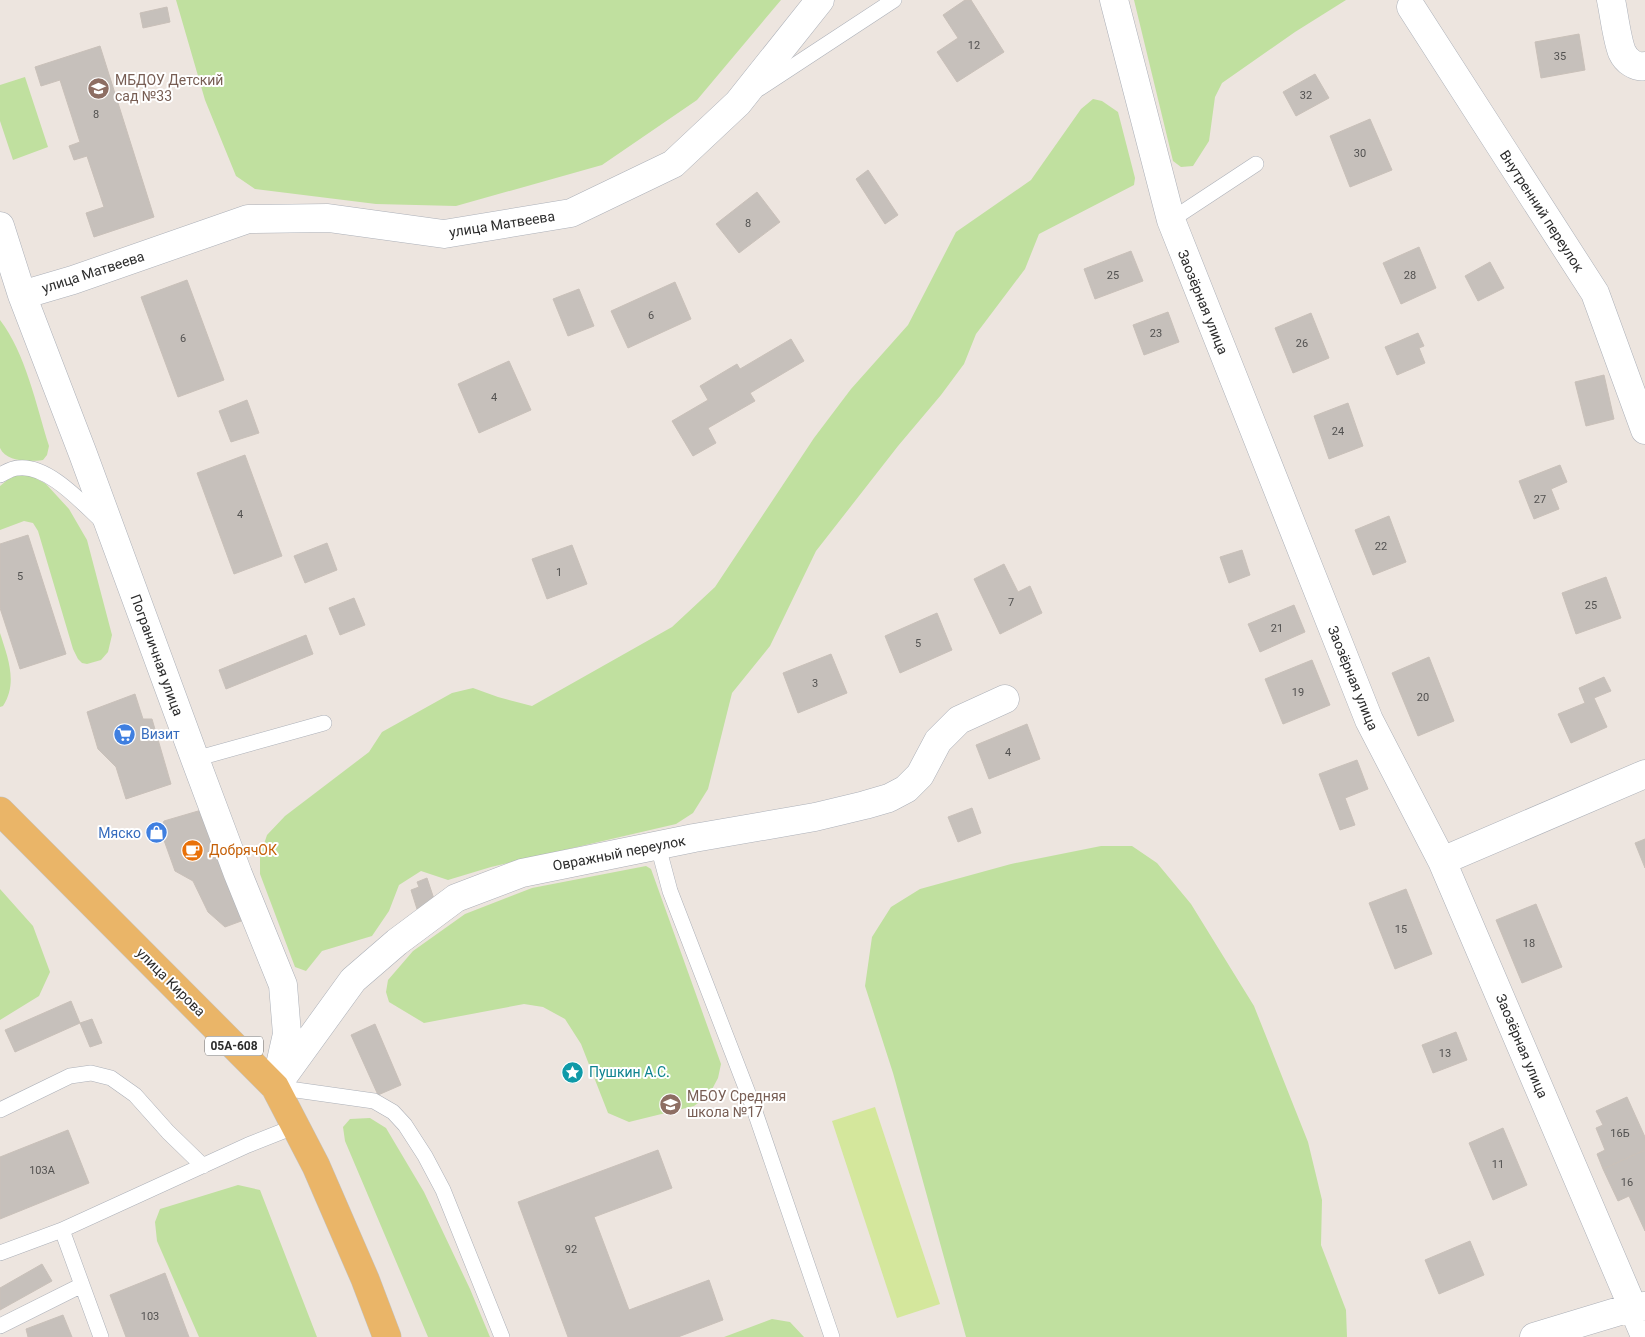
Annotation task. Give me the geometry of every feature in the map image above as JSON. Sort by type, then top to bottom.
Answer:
[{"type":"main road","name":"улица Кирова","points":[[0,811],[275,1088],[316,1166],[366,1279],[387,1337]]},
{"type":"street","name":"улица Матвеева","points":[[12,281],[73,280],[248,219],[328,218],[444,234],[571,213],[673,164],[738,103],[820,0]]},
{"type":"street","name":"Заозёрная улица","points":[[1114,0],[1170,220],[1369,720],[1442,861],[1639,1306],[1645,1336]]},
{"type":"street","points":[[1611,0],[1622,54],[1631,63],[1640,67],[1645,66]]},
{"type":"street","name":"Внутренний переулок","points":[[1411,7],[1595,293],[1645,430]]},
{"type":"street","name":"Пограничная улица","points":[[0,226],[12,281],[111,530],[238,874],[283,985],[287,1034],[275,1088]]},
{"type":"street","name":"Овражный переулок","points":[[275,1088],[353,980],[397,942],[456,898],[522,873],[694,838],[815,817],[889,798],[906,789],[920,775],[938,741],[959,720],[1005,699]]},
{"type":"street","points":[[1442,861],[1645,774]]},
{"type":"street","points":[[1534,1337],[1639,1306]]},
{"type":"lane","points":[[738,103],[894,0]]},
{"type":"lane","points":[[1170,220],[1256,164]]},
{"type":"lane","points":[[0,475],[18,468],[38,471],[70,492],[111,530]]},
{"type":"lane","points":[[195,759],[324,723]]},
{"type":"lane","points":[[658,846],[670,891],[753,1106],[832,1337]]},
{"type":"lane","points":[[0,1110],[70,1076],[91,1073],[111,1078],[135,1095],[168,1132],[203,1166]]},
{"type":"lane","points":[[275,1088],[374,1100],[399,1118],[425,1156],[443,1190],[502,1337]]},
{"type":"lane","points":[[0,1253],[62,1230],[248,1145],[296,1126]]},
{"type":"lane","points":[[62,1230],[101,1337]]},
{"type":"lane","points":[[0,1326],[82,1285]]},
{"type":"green space","points":[[176,0],[781,0],[697,100],[602,165],[456,206],[376,204],[255,189],[236,176],[205,100]]},
{"type":"green space","points":[[1134,0],[1346,0],[1295,32],[1222,83],[1215,97],[1209,141],[1193,166],[1181,167],[1173,161]]},
{"type":"green space","points":[[25,77],[48,147],[13,160],[0,121],[0,85]]},
{"type":"green space","points":[[1093,99],[1102,101],[1118,112],[1135,178],[1134,185],[1039,234],[1025,269],[976,334],[964,364],[816,551],[770,646],[732,693],[708,789],[693,813],[676,824],[491,867],[448,880],[421,871],[399,885],[389,911],[372,936],[322,951],[306,971],[295,967],[260,874],[260,856],[267,835],[285,816],[369,752],[382,732],[452,693],[473,688],[532,706],[672,627],[715,587],[814,438],[851,389],[908,325],[956,232],[1031,180],[1081,109]]},
{"type":"green space","points":[[0,320],[17,348],[35,397],[49,446],[47,455],[43,460],[18,460],[7,456],[0,448]]},
{"type":"green space","points":[[19,475],[32,476],[46,484],[69,509],[87,540],[112,635],[108,652],[101,660],[87,664],[82,663],[73,649],[38,531],[33,523],[24,521],[0,530],[0,486],[11,477]]},
{"type":"green space","points":[[0,633],[11,679],[8,697],[3,706],[0,707]]},
{"type":"green space","points":[[1101,846],[1132,846],[1157,863],[1191,904],[1254,1006],[1308,1142],[1322,1200],[1321,1245],[1346,1310],[1347,1337],[966,1337],[893,1073],[865,986],[872,937],[891,907],[920,889],[1011,864]]},
{"type":"green space","points":[[646,866],[651,869],[721,1064],[718,1078],[709,1095],[694,1106],[629,1122],[608,1113],[581,1044],[565,1019],[543,1007],[524,1004],[424,1023],[389,1002],[386,992],[388,980],[413,951],[465,914],[532,888]]},
{"type":"green space","points":[[0,889],[33,926],[50,972],[39,996],[0,1020]]},
{"type":"green space","points":[[875,1107],[940,1304],[897,1318],[832,1121]]},
{"type":"green space","points":[[370,1118],[386,1128],[424,1192],[470,1289],[490,1337],[428,1337],[345,1141],[343,1127],[350,1119]]},
{"type":"green space","points":[[238,1185],[260,1190],[317,1337],[199,1337],[157,1241],[155,1222],[160,1209]]},
{"type":"green space","points":[[772,1319],[790,1322],[804,1337],[724,1337]]},
{"type":"building","points":[[965,0],[971,0],[1004,52],[957,82],[937,52],[958,38],[943,15]]},
{"type":"building","points":[[167,7],[170,22],[143,28],[140,13]]},
{"type":"building","points":[[1579,34],[1585,70],[1541,78],[1535,42]]},
{"type":"building","points":[[100,46],[154,217],[94,237],[86,213],[104,207],[87,156],[74,160],[69,146],[80,142],[60,80],[41,86],[35,67]]},
{"type":"building","points":[[1315,74],[1329,98],[1296,116],[1283,92]]},
{"type":"building","points":[[1370,119],[1392,170],[1350,187],[1330,136]]},
{"type":"building","points":[[868,170],[898,215],[885,224],[856,179]]},
{"type":"building","points":[[757,192],[780,222],[739,253],[716,224]]},
{"type":"building","points":[[1419,247],[1436,288],[1401,304],[1383,263]]},
{"type":"building","points":[[1131,251],[1143,281],[1095,299],[1084,269]]},
{"type":"building","points":[[1490,262],[1504,288],[1478,301],[1465,276]]},
{"type":"building","points":[[187,280],[224,380],[178,397],[141,297]]},
{"type":"building","points":[[675,282],[691,319],[628,348],[611,311]]},
{"type":"building","points":[[579,289],[594,326],[568,336],[553,299]]},
{"type":"building","points":[[1168,312],[1179,342],[1144,355],[1133,325]]},
{"type":"building","points":[[1311,313],[1329,358],[1293,373],[1275,328]]},
{"type":"building","points":[[1418,333],[1424,346],[1419,348],[1425,363],[1397,375],[1385,347]]},
{"type":"building","points":[[791,339],[804,361],[750,393],[755,401],[708,428],[716,443],[693,456],[672,421],[708,400],[700,386],[737,364],[740,369]]},
{"type":"building","points":[[509,361],[531,410],[479,433],[458,384]]},
{"type":"building","points":[[1604,375],[1614,419],[1586,426],[1575,382]]},
{"type":"building","points":[[247,400],[259,433],[231,442],[219,411]]},
{"type":"building","points":[[1348,403],[1363,446],[1329,459],[1314,416]]},
{"type":"building","points":[[245,455],[282,556],[234,574],[197,473]]},
{"type":"building","points":[[1560,465],[1567,482],[1551,489],[1559,509],[1534,519],[1519,481]]},
{"type":"building","points":[[1389,516],[1406,562],[1373,575],[1355,530]]},
{"type":"building","points":[[28,535],[66,654],[20,669],[0,608],[0,544]]},
{"type":"building","points":[[327,543],[337,570],[305,583],[294,556]]},
{"type":"building","points":[[572,545],[587,584],[547,599],[532,559]]},
{"type":"building","points":[[1242,550],[1250,575],[1229,583],[1220,557]]},
{"type":"building","points":[[1004,564],[1018,592],[1030,586],[1042,613],[1000,634],[974,579]]},
{"type":"building","points":[[1606,577],[1621,618],[1576,634],[1562,593]]},
{"type":"building","points":[[354,598],[365,625],[340,635],[329,608]]},
{"type":"building","points":[[1294,605],[1305,632],[1260,652],[1248,624]]},
{"type":"building","points":[[937,613],[952,650],[900,673],[885,636]]},
{"type":"building","points":[[306,635],[313,654],[226,689],[219,670]]},
{"type":"building","points":[[831,654],[847,693],[798,713],[783,673]]},
{"type":"building","points":[[1429,657],[1454,721],[1418,736],[1392,673]]},
{"type":"building","points":[[1312,660],[1330,705],[1283,724],[1265,679]]},
{"type":"building","points":[[1604,677],[1611,691],[1594,698],[1607,727],[1571,743],[1558,714],[1585,703],[1579,688]]},
{"type":"building","name":"Визит","points":[[135,694],[143,719],[152,719],[171,784],[126,799],[116,767],[98,749],[87,712]]},
{"type":"building","points":[[1027,724],[1040,759],[989,779],[976,745]]},
{"type":"building","points":[[1357,760],[1368,789],[1345,798],[1355,825],[1340,830],[1319,774]]},
{"type":"building","points":[[972,808],[981,833],[958,842],[948,817]]},
{"type":"building","name":"ДобрячОК","points":[[205,809],[252,917],[225,927],[208,912],[193,881],[175,871],[160,829],[164,821]]},
{"type":"building","points":[[1645,839],[1645,868],[1635,843]]},
{"type":"building","points":[[427,878],[435,902],[417,909],[411,890],[419,887],[417,882]]},
{"type":"building","points":[[1406,889],[1432,954],[1395,969],[1369,903]]},
{"type":"building","points":[[1536,904],[1562,967],[1522,983],[1496,920]]},
{"type":"building","points":[[71,1001],[80,1023],[15,1052],[5,1030]]},
{"type":"building","points":[[92,1019],[102,1043],[90,1047],[80,1023]]},
{"type":"building","points":[[375,1024],[401,1085],[378,1095],[351,1035]]},
{"type":"building","points":[[1456,1032],[1467,1060],[1433,1073],[1422,1045]]},
{"type":"building","points":[[1627,1097],[1645,1137],[1645,1150],[1603,1169],[1597,1154],[1605,1150],[1596,1128],[1603,1125],[1596,1111]]},
{"type":"building","points":[[1503,1128],[1527,1185],[1493,1200],[1469,1143]]},
{"type":"building","points":[[68,1130],[89,1183],[0,1219],[0,1157]]},
{"type":"building","points":[[658,1150],[672,1188],[594,1217],[629,1310],[709,1280],[723,1320],[678,1337],[568,1337],[518,1202]]},
{"type":"building","points":[[1645,1150],[1645,1231],[1629,1196],[1618,1201],[1603,1169]]},
{"type":"building","points":[[1470,1241],[1484,1275],[1439,1294],[1425,1260]]},
{"type":"building","points":[[42,1264],[52,1281],[0,1310],[0,1288]]},
{"type":"building","points":[[165,1273],[189,1337],[126,1337],[110,1295]]},
{"type":"building","points":[[63,1315],[72,1337],[28,1337],[26,1329]]},
{"type":"place","name":"МБДОУ Детский сад №33","points":[[99,88]]},
{"type":"place","name":"Визит","points":[[125,734]]},
{"type":"place","name":"Мяско","points":[[157,833]]},
{"type":"place","name":"ДобрячОК","points":[[193,850]]},
{"type":"place","name":"Пушкин А.С.","points":[[573,1072]]},
{"type":"place","name":"МБОУ Средняя школа №17","points":[[671,1104]]}]
